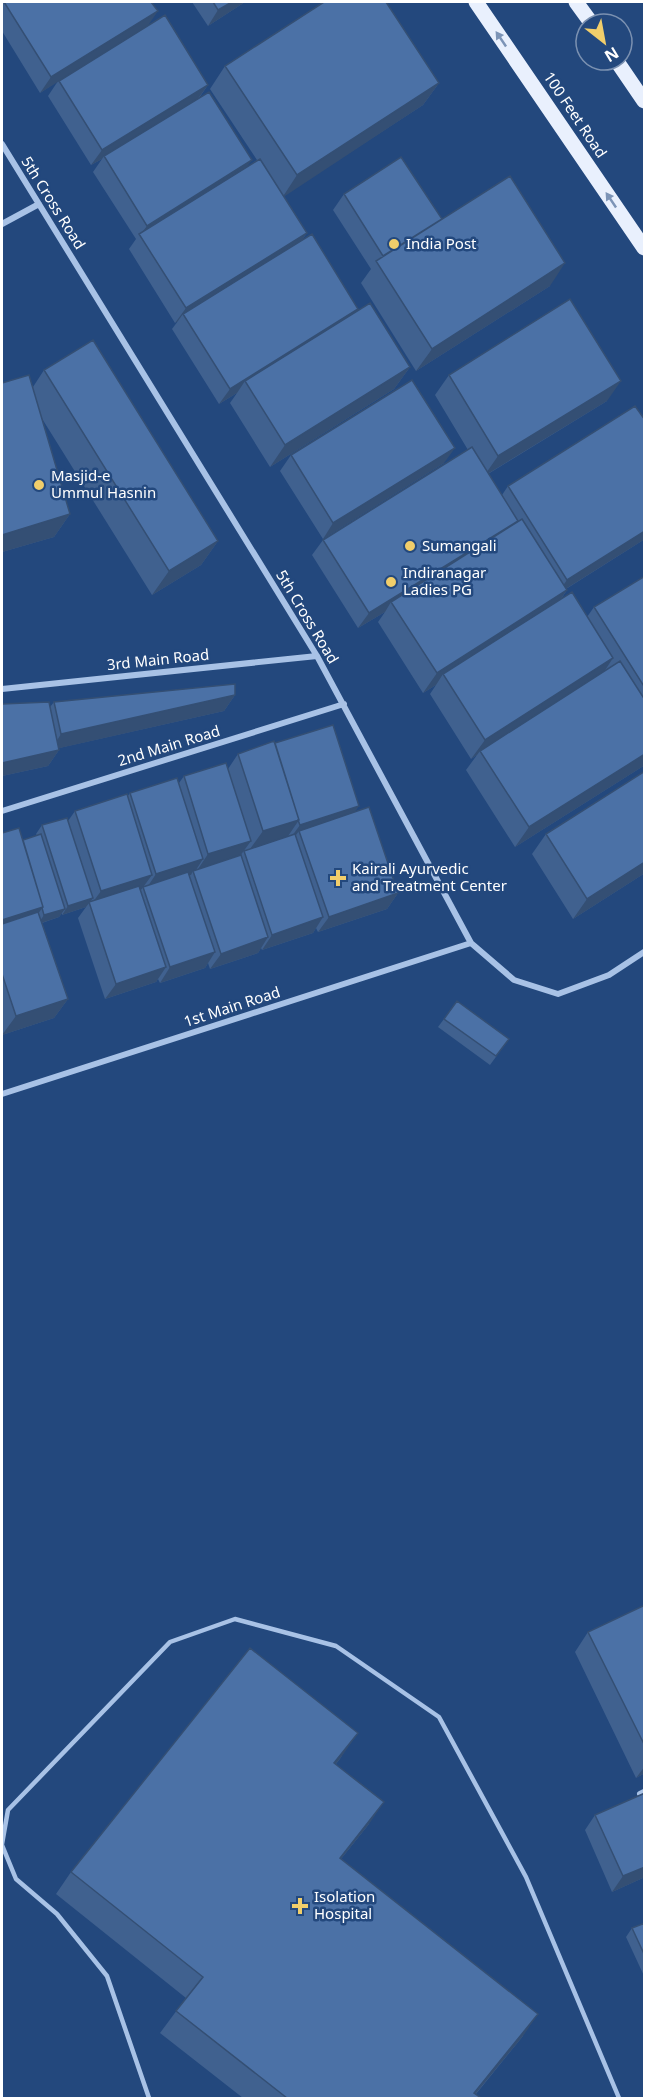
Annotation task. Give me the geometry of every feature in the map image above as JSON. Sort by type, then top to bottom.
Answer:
[{"type":"main road","name":"100 Feet Road","points":[[476,2],[645,248]]},
{"type":"main road","points":[[624,72],[645,101]]},
{"type":"street","name":"5th Cross Road","points":[[2,144],[317,656],[471,943],[514,980],[558,994],[609,975],[645,952]]},
{"type":"street","points":[[2,224],[39,204]]},
{"type":"street","name":"3rd Main Road","points":[[2,689],[317,656]]},
{"type":"street","name":"2nd Main Road","points":[[2,811],[344,704]]},
{"type":"street","name":"1st Main Road","points":[[2,1094],[471,943]]},
{"type":"lane","points":[[149,2098],[106,1976],[57,1914],[16,1879],[2,1844],[8,1810],[170,1642],[235,1620],[336,1646],[439,1717],[526,1877],[619,2098]]},
{"type":"building","points":[[4,2],[151,2],[158,11],[51,77]]},
{"type":"building","points":[[213,2],[232,2],[218,10]]},
{"type":"building","points":[[324,2],[386,2],[439,83],[297,175],[225,66]]},
{"type":"building","points":[[165,15],[208,85],[102,150],[59,81]]},
{"type":"building","points":[[209,92],[252,160],[147,226],[104,156]]},
{"type":"building","points":[[401,157],[442,219],[383,256],[344,194]]},
{"type":"building","points":[[260,159],[307,233],[186,308],[139,234]]},
{"type":"building","points":[[510,176],[565,263],[432,349],[376,261]]},
{"type":"building","points":[[312,234],[358,309],[230,389],[183,314]]},
{"type":"building","points":[[570,299],[621,381],[498,456],[449,375]]},
{"type":"building","points":[[370,303],[410,367],[285,445],[245,381]]},
{"type":"building","points":[[93,340],[218,541],[169,571],[44,370]]},
{"type":"building","points":[[29,375],[70,514],[2,535],[2,383]]},
{"type":"building","points":[[412,380],[455,448],[333,523],[291,455]]},
{"type":"building","points":[[635,406],[645,420],[645,531],[567,580],[508,486]]},
{"type":"building","name":"Sumangali","points":[[472,447],[518,521],[369,613],[323,540]]},
{"type":"building","points":[[522,519],[567,590],[437,673],[391,602]]},
{"type":"building","points":[[645,576],[645,688],[594,607]]},
{"type":"building","points":[[572,592],[613,658],[485,740],[443,674]]},
{"type":"building","points":[[620,661],[645,700],[645,754],[529,827],[480,751]]},
{"type":"building","points":[[235,684],[235,695],[61,734],[54,702]]},
{"type":"building","points":[[49,702],[59,750],[2,763],[2,704]]},
{"type":"building","points":[[333,725],[359,806],[300,825],[275,743]]},
{"type":"building","points":[[274,741],[299,820],[263,831],[238,754]]},
{"type":"building","points":[[226,763],[251,841],[208,854],[184,776]]},
{"type":"building","points":[[645,771],[645,862],[587,899],[546,834]]},
{"type":"building","points":[[177,778],[203,859],[156,874],[130,793]]},
{"type":"building","points":[[127,794],[152,875],[101,891],[75,811]]},
{"type":"building","name":"Kairali Ayurvedic and Treatment Center","points":[[369,807],[398,893],[329,917],[299,831]]},
{"type":"building","points":[[67,818],[93,898],[68,906],[42,825]]},
{"type":"building","points":[[19,828],[43,907],[2,920],[2,833]]},
{"type":"building","points":[[41,834],[65,909],[44,915],[23,840]]},
{"type":"building","points":[[295,834],[323,917],[272,935],[244,851]]},
{"type":"building","points":[[241,855],[268,937],[221,954],[193,871]]},
{"type":"building","points":[[188,872],[215,952],[170,967],[143,887]]},
{"type":"building","points":[[139,886],[166,967],[116,984],[89,902]]},
{"type":"building","points":[[38,912],[68,999],[16,1016],[2,974],[2,924]]},
{"type":"building","points":[[457,1001],[509,1039],[496,1056],[444,1019]]},
{"type":"building","points":[[645,1605],[645,1746],[588,1632]]},
{"type":"building","points":[[250,1648],[358,1733],[334,1763],[384,1802],[340,1858],[538,2014],[474,2093],[481,2098],[287,2098],[176,2011],[203,1977],[71,1872]]},
{"type":"building","points":[[645,1793],[645,1867],[623,1876],[595,1815]]},
{"type":"building","points":[[645,1923],[645,1956],[632,1928]]},
{"type":"place","name":"India Post","points":[[394,244]]},
{"type":"place","name":"Masjid-e Ummul Hasnin","points":[[39,485]]},
{"type":"place","name":"Sumangali","points":[[410,546]]},
{"type":"place","name":"Indiranagar Ladies PG","points":[[391,582]]},
{"type":"place","name":"Kairali Ayurvedic and Treatment Center","points":[[338,878]]},
{"type":"place","name":"Isolation Hospital","points":[[300,1906]]}]
